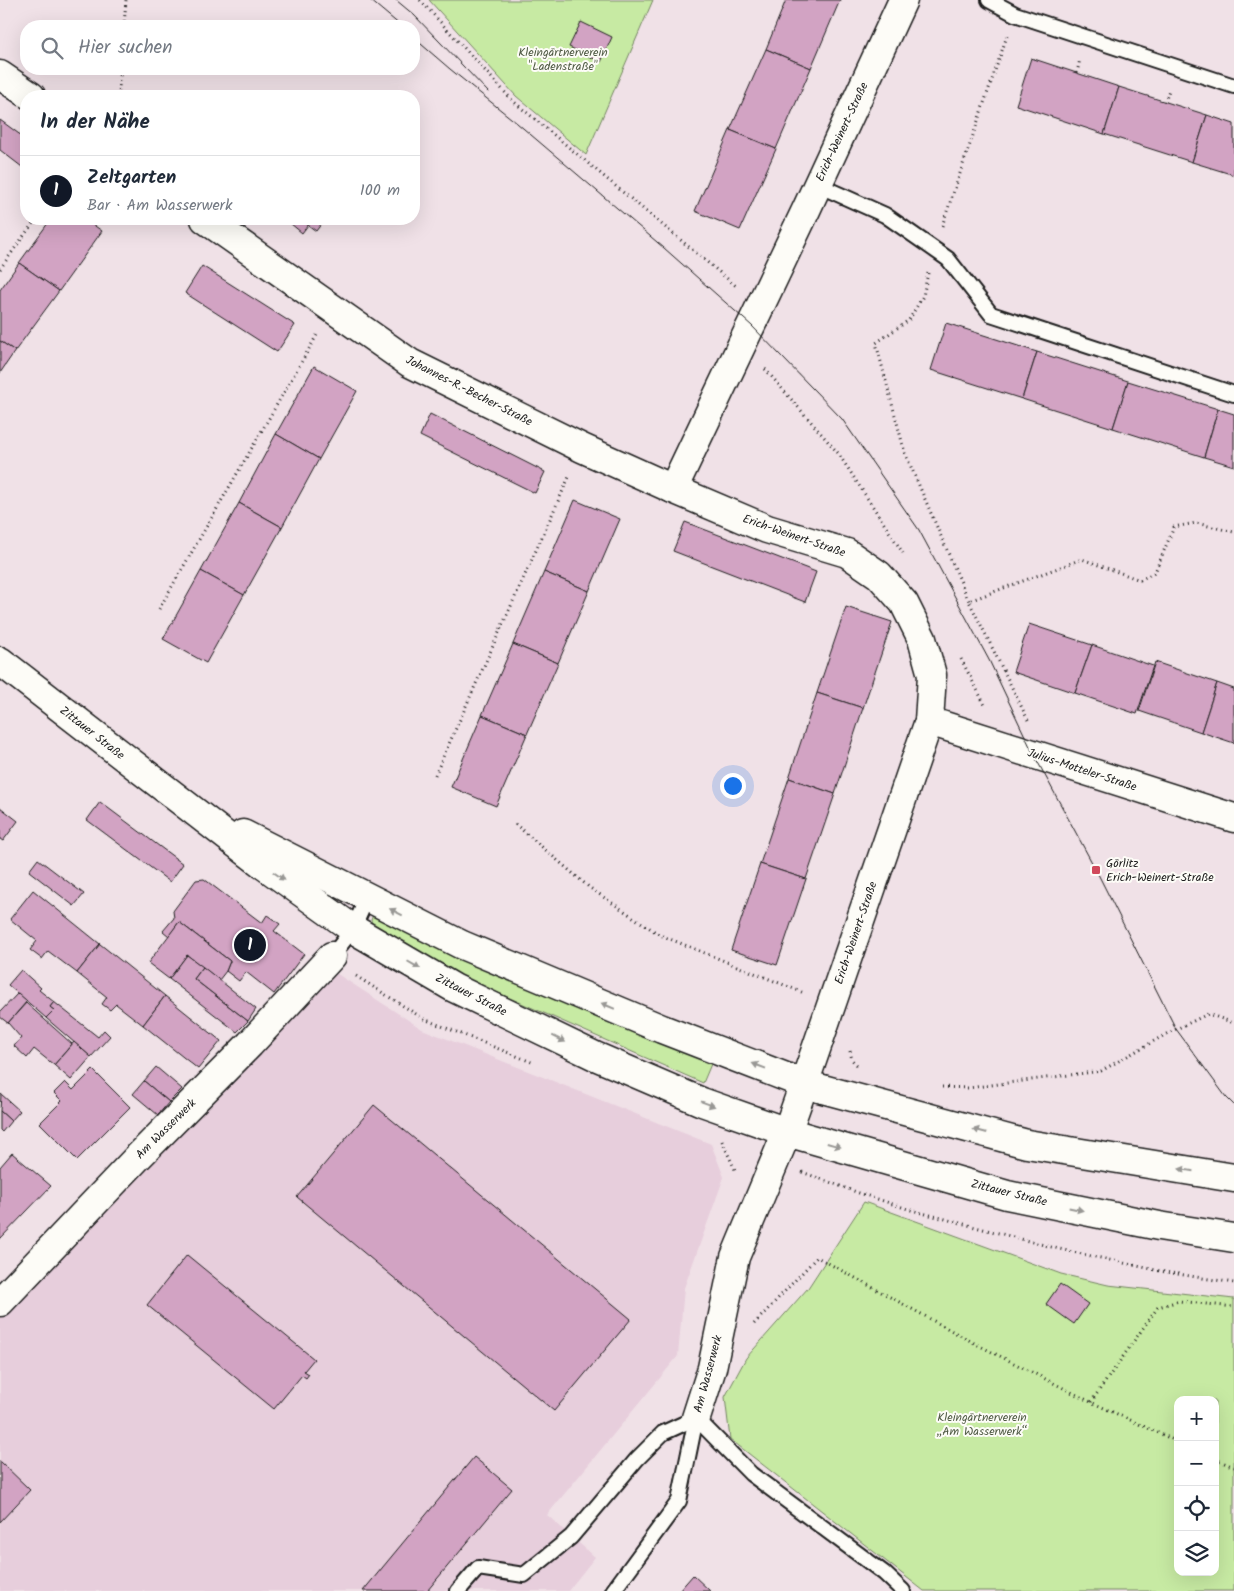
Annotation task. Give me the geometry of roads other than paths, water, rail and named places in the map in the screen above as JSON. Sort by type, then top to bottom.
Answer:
[{"type":"street","name":"Erich-Weinert-Straße","points":[[804,1084],[929,722],[932,675],[922,639],[904,604],[879,575],[847,553],[766,529],[673,488],[818,185],[903,0]]},
{"type":"street","points":[[0,75],[22,90]]},
{"type":"street","name":"Johannes-R.-Becher-Straße","points":[[213,225],[410,363],[582,448],[673,488]]},
{"type":"street","name":"Zittauer Straße","points":[[0,661],[265,866],[353,929],[454,988],[595,1056],[702,1102],[787,1132],[1007,1195],[1159,1226],[1234,1238]]},
{"type":"street","name":"Julius-Motteler-Straße","points":[[929,722],[1234,818]]},
{"type":"street","name":"Zittauer Straße","points":[[184,804],[462,945],[662,1029],[804,1084],[1027,1144],[1234,1178]]},
{"type":"street","name":"Am Wasserwerk","points":[[0,1302],[137,1158],[250,1044],[332,956]]},
{"type":"street","points":[[787,1132],[804,1084]]},
{"type":"street","name":"Am Wasserwerk","points":[[696,1418],[712,1368],[735,1257],[787,1132]]},
{"type":"lane","points":[[989,0],[1015,14],[1234,86]]},
{"type":"lane","points":[[818,185],[884,215],[948,259],[991,314],[1234,394]]},
{"type":"lane","points":[[332,956],[353,929],[367,898]]},
{"type":"lane","points":[[458,1591],[478,1568],[524,1575],[571,1537],[637,1459],[663,1433],[696,1418]]},
{"type":"lane","points":[[613,1591],[679,1501],[696,1418]]},
{"type":"lane","name":"Am Wasserwerk","points":[[696,1418],[751,1474],[884,1573],[903,1591]]},
{"type":"tram line","points":[[370,0],[394,20]]},
{"type":"tram line","points":[[396,0],[419,20]]},
{"type":"tram line","points":[[420,21],[488,92]]},
{"type":"tram line","points":[[420,43],[664,248],[752,326],[842,419],[919,530],[989,660],[1034,755],[1096,870],[1176,1029],[1226,1097],[1234,1105]]},
{"type":"place","name":"Görlitz Erich-Weinert-Straße","points":[[1096,870]]},
{"type":"place","name":"Zeltgarten","points":[[250,945]]},
{"type":"park label","name":"Kleingärtnerverein \"Ladenstraße\"","points":[[563,59]]},
{"type":"park label","name":"Kleingärtnerverein „Am Wasserwerk“","points":[[982,1424]]}]
